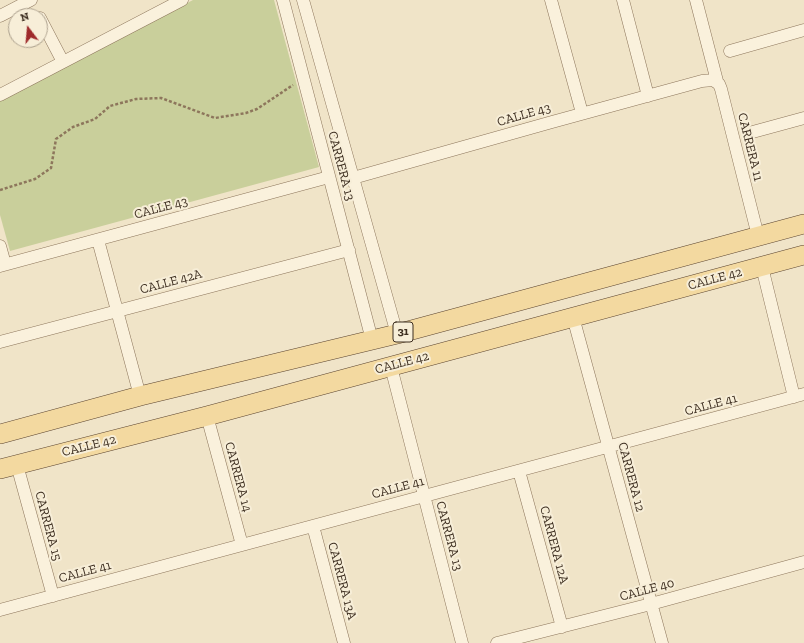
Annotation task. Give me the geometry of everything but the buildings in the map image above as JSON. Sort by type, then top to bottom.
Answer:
[{"type":"main road","name":"31","points":[[0,434],[140,396],[397,334],[804,224]]},
{"type":"main road","name":"CALLE 42","points":[[8,467],[207,416],[804,255]]},
{"type":"street","points":[[0,16],[31,0]]},
{"type":"street","points":[[0,95],[182,0]]},
{"type":"street","name":"CARRERA 13","points":[[283,0],[372,340]]},
{"type":"street","name":"CARRERA 13","points":[[302,0],[397,334]]},
{"type":"street","points":[[551,0],[582,113]]},
{"type":"street","points":[[623,0],[648,96]]},
{"type":"street","name":"CARRERA 11","points":[[696,0],[717,81],[721,89],[758,236]]},
{"type":"street","points":[[730,51],[804,30]]},
{"type":"street","points":[[48,34],[63,62]]},
{"type":"street","name":"CALLE 43","points":[[353,178],[582,113],[709,79],[717,81]]},
{"type":"street","points":[[749,133],[804,118]]},
{"type":"street","name":"CALLE 43","points":[[2,265],[329,177]]},
{"type":"street","points":[[98,240],[140,396]]},
{"type":"street","points":[[0,246],[2,265]]},
{"type":"street","name":"CALLE 42A","points":[[0,342],[349,250]]},
{"type":"street","points":[[762,267],[799,396]]},
{"type":"street","name":"CARRERA 12","points":[[573,318],[662,643]]},
{"type":"street","name":"CARRERA 13","points":[[391,366],[462,643]]},
{"type":"street","name":"CALLE 41","points":[[0,610],[799,396]]},
{"type":"street","name":"CARRERA 14","points":[[207,416],[242,545]]},
{"type":"street","name":"CARRERA 15","points":[[8,467],[52,596]]},
{"type":"street","name":"CARRERA 12A","points":[[519,471],[562,627]]},
{"type":"street","name":"CARRERA 13A","points":[[313,526],[344,643]]},
{"type":"street","name":"CALLE 40","points":[[497,643],[651,604],[804,562]]},
{"type":"path","points":[[0,190],[35,179],[51,168],[56,139],[73,127],[95,119],[110,106],[136,99],[161,98],[215,118],[246,113],[257,109],[303,78]]},
{"type":"green space","points":[[193,0],[274,0],[319,167],[10,251],[0,215],[0,101]]}]
